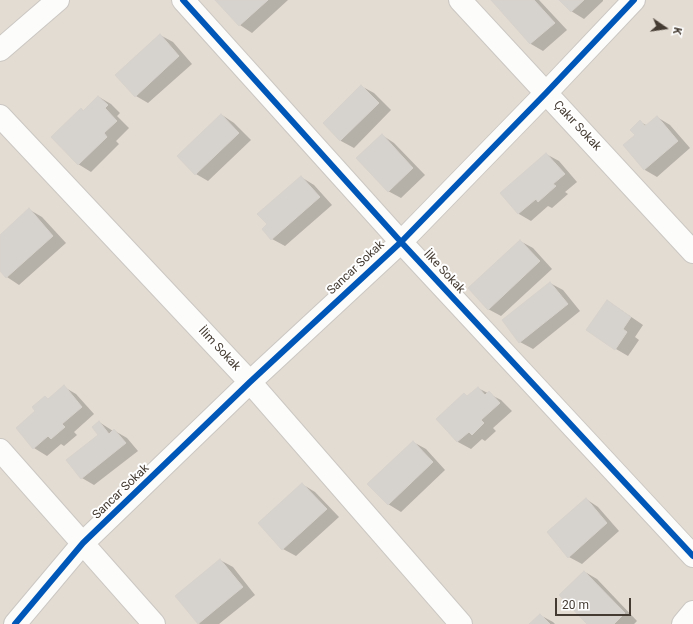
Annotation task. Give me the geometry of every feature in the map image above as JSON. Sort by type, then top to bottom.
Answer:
[{"type":"street","points":[[0,50],[58,0]]},
{"type":"street","name":"İlke Sokak","points":[[183,0],[401,242],[693,556]]},
{"type":"street","name":"Çakır Sokak","points":[[460,0],[693,252]]},
{"type":"street","name":"Sancar Sokak","points":[[15,624],[83,543],[250,382],[401,242],[634,0]]},
{"type":"street","name":"İlim Sokak","points":[[0,116],[250,382],[461,624]]},
{"type":"street","points":[[0,450],[154,624]]},
{"type":"street","points":[[683,624],[693,612]]},
{"type":"shaded area","points":[[0,0],[693,0],[693,624],[0,624]]},
{"type":"building","points":[[215,0],[268,0],[239,26]]},
{"type":"building","points":[[491,0],[534,0],[555,23],[530,44]]},
{"type":"building","points":[[559,0],[584,0],[571,12]]},
{"type":"building","points":[[160,34],[179,56],[135,97],[115,75]]},
{"type":"building","points":[[361,85],[379,103],[340,141],[323,123]]},
{"type":"building","points":[[98,96],[108,105],[105,108],[117,121],[104,133],[107,137],[78,165],[51,137],[81,108],[83,111]]},
{"type":"building","points":[[221,114],[239,133],[195,175],[177,156]]},
{"type":"building","points":[[657,116],[678,141],[644,170],[623,145],[635,135],[630,130],[640,120],[645,126]]},
{"type":"building","points":[[382,134],[413,168],[388,192],[356,158]]},
{"type":"building","points":[[546,153],[565,174],[553,184],[556,186],[538,202],[536,199],[518,214],[500,193]]},
{"type":"building","points":[[301,176],[320,197],[271,240],[262,229],[267,224],[257,214]]},
{"type":"building","points":[[29,208],[53,236],[6,278],[0,271],[0,235]]},
{"type":"building","points":[[520,240],[540,261],[488,310],[468,288]]},
{"type":"building","points":[[550,282],[568,304],[519,343],[502,320]]},
{"type":"building","points":[[607,300],[631,317],[623,329],[627,332],[615,350],[586,330]]},
{"type":"building","points":[[64,385],[82,407],[62,424],[65,427],[51,439],[48,436],[33,449],[16,428],[35,411],[32,407],[45,396],[48,399]]},
{"type":"building","points":[[478,387],[485,395],[489,391],[500,403],[481,420],[484,423],[472,435],[469,432],[457,442],[436,419],[464,393],[467,396]]},
{"type":"building","points":[[99,421],[109,434],[114,429],[126,443],[81,479],[66,460],[98,435],[92,427]]},
{"type":"building","points":[[413,441],[433,462],[388,505],[367,484]]},
{"type":"building","points":[[302,483],[327,509],[282,550],[258,523]]},
{"type":"building","points":[[586,498],[607,523],[568,558],[547,532]]},
{"type":"building","points":[[220,559],[243,587],[198,624],[175,596]]},
{"type":"building","points":[[584,571],[625,613],[614,624],[587,624],[559,595]]},
{"type":"building","points":[[540,614],[550,624],[529,624]]},
{"type":"cycle path","points":[[183,0],[401,242],[693,556]]},
{"type":"cycle path","points":[[15,624],[83,543],[250,382],[401,242],[634,0]]}]
